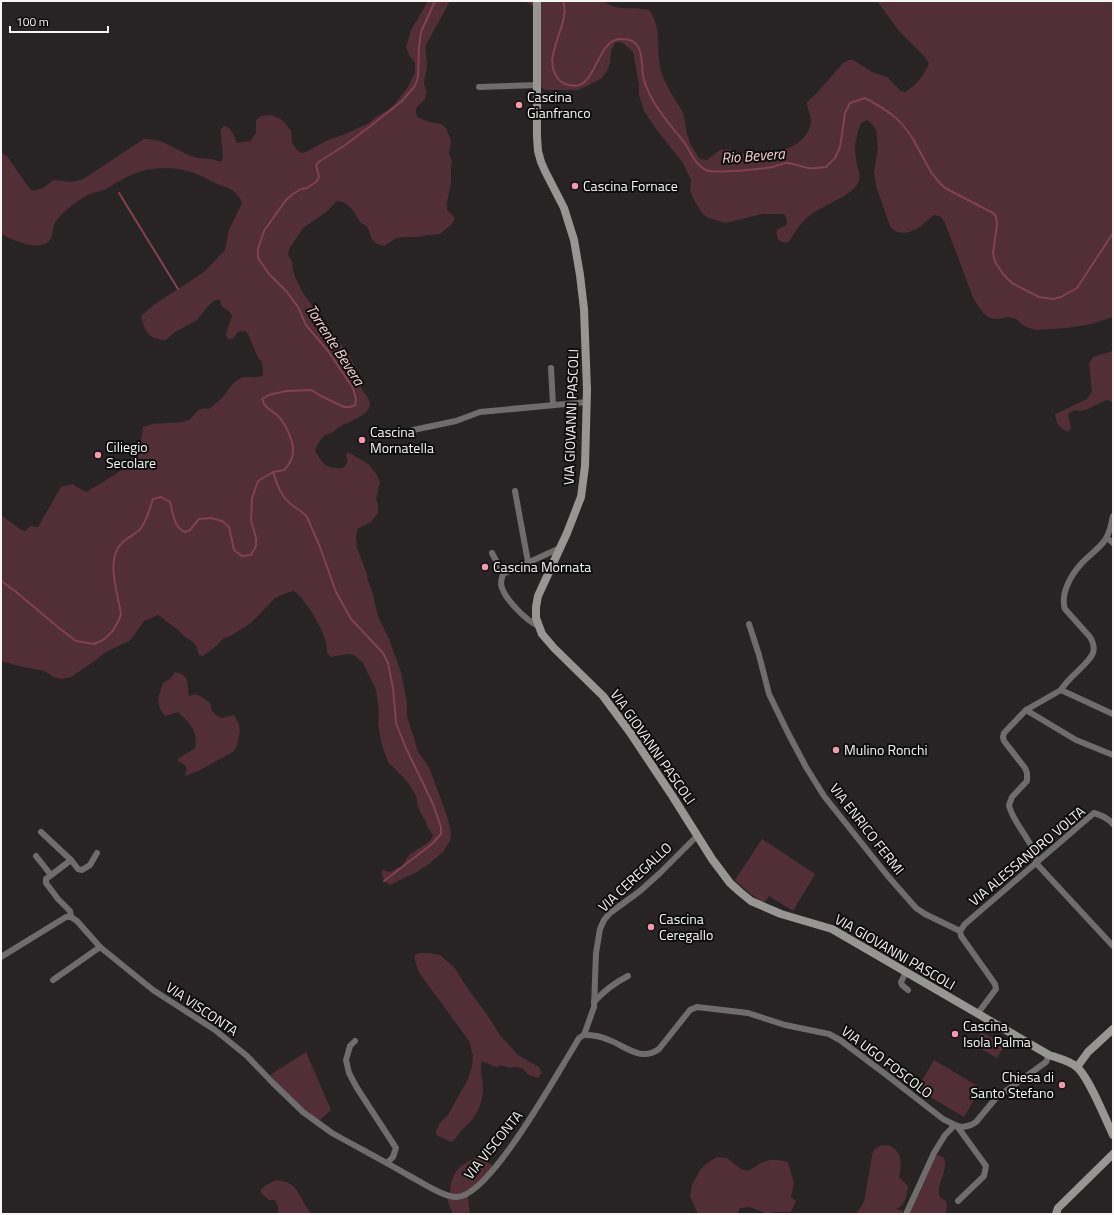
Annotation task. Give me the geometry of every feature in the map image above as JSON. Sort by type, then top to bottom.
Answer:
[{"type":"street","name":"VIA GIOVANNI PASCOLI","points":[[537,1],[538,151],[545,171],[567,216],[574,240],[584,309],[587,360],[585,466],[582,491],[577,509],[538,596],[536,612],[538,626],[542,634],[554,648],[603,696],[639,745],[725,877],[751,901],[781,914],[832,929],[1049,1055],[1077,1067]]},
{"type":"street","points":[[479,87],[537,85]]},
{"type":"street","points":[[550,368],[553,405]]},
{"type":"street","points":[[413,430],[449,423],[480,412],[587,402]]},
{"type":"street","points":[[515,491],[528,562]]},
{"type":"street","points":[[1113,516],[1107,538],[1081,563],[1066,589],[1064,604],[1065,609],[1090,637],[1093,642],[1094,651],[1089,660],[1068,680],[1061,690],[1026,710],[1004,733],[1003,737],[1004,741],[1025,768],[1027,773],[1027,781],[1012,797],[1008,805],[1033,851],[1036,863],[1113,946]]},
{"type":"street","points":[[1107,538],[1113,543]]},
{"type":"street","points":[[503,574],[560,548]]},
{"type":"street","points":[[492,553],[503,574],[501,583],[506,594],[528,620],[538,626]]},
{"type":"street","name":"VIA ENRICO FERMI","points":[[749,624],[769,694],[806,767],[824,796],[887,875],[916,908],[960,931]]},
{"type":"street","points":[[1061,690],[1113,714]]},
{"type":"street","points":[[1026,710],[1076,740],[1113,755]]},
{"type":"street","name":"VIA ALESSANDRO VOLTA","points":[[960,931],[964,924],[1094,813],[1110,820],[1113,824]]},
{"type":"street","points":[[41,832],[71,860],[78,869],[82,870],[90,865],[97,852]]},
{"type":"street","name":"VIA CEREGALLO","points":[[584,1035],[594,1007],[596,953],[600,929],[604,920],[610,913],[640,891],[660,873],[697,836]]},
{"type":"street","points":[[36,856],[51,875],[71,860]]},
{"type":"street","name":"VIA VISCONTA","points":[[51,875],[46,879],[46,883],[58,899],[70,911],[71,917],[77,921],[100,947],[158,994],[215,1030],[247,1056],[273,1084],[303,1112],[332,1133],[431,1188],[450,1196],[466,1195],[475,1188],[494,1168],[529,1121],[579,1038],[584,1035]]},
{"type":"street","points":[[1,957],[66,918],[71,917]]},
{"type":"street","points":[[960,931],[961,936],[996,987],[978,1013]]},
{"type":"street","points":[[53,980],[100,947]]},
{"type":"street","points":[[906,972],[901,982],[902,985],[908,990]]},
{"type":"street","points":[[594,1002],[617,982],[628,976]]},
{"type":"street","name":"VIA UGO FOSCOLO","points":[[584,1035],[599,1036],[634,1052],[645,1055],[653,1053],[659,1049],[690,1010],[697,1007],[748,1013],[785,1025],[829,1034],[840,1040],[884,1073],[942,1119],[955,1125]]},
{"type":"street","points":[[1113,1029],[1088,1052],[1077,1067],[1092,1090],[1113,1135]]},
{"type":"street","points":[[354,1041],[350,1046],[346,1060],[349,1073],[396,1148],[393,1157],[387,1164]]},
{"type":"street","points":[[955,1125],[966,1126],[976,1122],[996,1098],[1043,1064],[1049,1058],[1049,1055]]},
{"type":"street","points":[[907,1212],[930,1162],[945,1135],[955,1125]]},
{"type":"street","points":[[955,1125],[986,1166],[984,1176],[958,1201]]},
{"type":"street","points":[[1056,1212],[1113,1154]]},
{"type":"shaded area","points":[[428,1],[450,1],[426,45],[427,67],[424,83],[426,96],[423,102],[417,107],[416,112],[417,117],[429,122],[441,124],[446,128],[451,141],[449,154],[452,161],[451,182],[447,210],[455,218],[452,224],[440,234],[404,237],[395,239],[384,246],[377,244],[372,239],[367,226],[361,223],[351,208],[343,202],[337,201],[326,212],[303,228],[289,249],[288,255],[292,261],[293,271],[303,293],[350,357],[362,389],[370,403],[369,409],[358,418],[325,435],[316,447],[315,451],[323,463],[328,467],[337,468],[343,468],[347,464],[346,455],[348,452],[368,464],[375,472],[380,482],[376,499],[378,504],[378,513],[371,522],[357,530],[357,548],[367,574],[378,616],[389,639],[401,672],[407,703],[407,717],[418,752],[429,767],[447,816],[451,833],[450,841],[443,852],[429,864],[417,872],[390,885],[384,879],[382,870],[390,872],[402,866],[409,855],[430,841],[433,835],[421,814],[416,796],[409,784],[388,762],[382,745],[378,724],[379,713],[376,690],[363,663],[354,655],[347,654],[331,657],[327,653],[325,638],[316,619],[305,603],[294,591],[275,598],[251,623],[223,639],[203,656],[199,655],[193,642],[158,615],[144,621],[129,641],[106,652],[71,677],[62,679],[54,677],[44,671],[1,661],[1,515],[25,531],[30,526],[38,527],[61,487],[72,484],[86,492],[116,474],[124,467],[137,451],[141,440],[143,427],[153,424],[186,421],[190,419],[198,410],[204,408],[209,409],[237,380],[245,377],[262,376],[263,372],[262,362],[258,358],[248,334],[245,331],[238,332],[232,339],[229,339],[226,336],[232,316],[222,307],[220,300],[215,300],[197,320],[175,332],[166,340],[155,338],[149,334],[144,327],[141,316],[155,304],[204,272],[225,250],[229,230],[242,203],[237,194],[201,176],[180,169],[167,168],[146,170],[122,179],[106,189],[88,195],[78,201],[66,210],[56,221],[49,241],[37,246],[21,242],[1,234],[1,153],[7,156],[29,188],[33,191],[43,188],[54,180],[71,182],[83,179],[144,139],[151,139],[164,143],[196,158],[212,159],[221,162],[223,156],[221,129],[224,126],[229,128],[237,143],[250,141],[256,133],[256,120],[262,116],[271,115],[279,118],[291,131],[292,143],[297,150],[302,153],[306,152],[326,141],[369,123],[395,104],[408,87],[415,72],[415,63],[409,55],[406,47],[411,30]]},
{"type":"shaded area","points":[[524,1],[604,1],[620,8],[649,10],[656,23],[660,67],[664,78],[683,113],[689,141],[700,159],[707,160],[716,153],[726,149],[757,158],[774,151],[789,148],[796,144],[806,135],[810,127],[811,123],[807,102],[843,63],[849,60],[853,60],[872,72],[887,77],[901,91],[905,92],[913,86],[922,76],[929,64],[926,58],[899,31],[877,1],[1113,1],[1113,317],[1091,324],[1067,328],[1036,330],[1024,326],[1016,319],[1007,317],[999,319],[990,318],[984,314],[974,300],[945,223],[941,217],[934,215],[918,228],[905,233],[897,232],[890,226],[876,186],[874,171],[878,148],[876,130],[867,120],[861,123],[856,143],[856,162],[860,176],[855,188],[808,217],[789,242],[779,240],[777,236],[777,230],[786,226],[787,224],[785,215],[783,214],[762,214],[726,223],[708,218],[703,214],[694,200],[690,191],[691,180],[683,163],[656,129],[644,111],[639,95],[639,85],[633,52],[623,43],[615,43],[611,51],[610,63],[602,78],[578,90],[545,90],[540,86],[537,10]]},
{"type":"shaded area","points":[[1113,351],[1113,402],[1106,400],[1088,409],[1080,411],[1075,410],[1068,414],[1071,428],[1068,432],[1062,429],[1057,423],[1055,414],[1087,399],[1092,392],[1089,363],[1093,357]]},
{"type":"shaded area","points":[[175,672],[186,678],[189,696],[195,694],[202,697],[210,703],[212,711],[217,716],[222,718],[234,715],[239,724],[240,731],[237,746],[233,752],[198,771],[185,776],[187,770],[185,765],[178,761],[178,759],[195,748],[196,737],[192,728],[178,712],[165,716],[160,709],[158,699],[163,683],[170,679]]},
{"type":"shaded area","points":[[762,839],[815,874],[793,911],[769,896],[764,903],[748,892],[735,880]]},
{"type":"shaded area","points":[[420,953],[440,955],[454,967],[500,1035],[518,1055],[539,1067],[542,1073],[538,1078],[529,1075],[522,1068],[510,1068],[500,1065],[496,1067],[482,1062],[481,1071],[483,1096],[480,1106],[473,1119],[451,1142],[436,1135],[436,1131],[440,1123],[448,1115],[468,1079],[472,1066],[473,1055],[469,1041],[418,971],[414,956]]},
{"type":"shaded area","points":[[981,1032],[1005,1045],[997,1058],[974,1045]]},
{"type":"shaded area","points":[[306,1052],[331,1110],[319,1121],[292,1098],[270,1075]]},
{"type":"shaded area","points":[[934,1060],[981,1088],[964,1117],[917,1089]]},
{"type":"shaded area","points":[[883,1145],[894,1148],[899,1156],[901,1166],[899,1177],[908,1186],[905,1200],[902,1205],[896,1209],[906,1212],[935,1155],[939,1155],[944,1158],[945,1169],[939,1194],[941,1198],[946,1201],[947,1214],[856,1214],[864,1202],[873,1151]]},
{"type":"shaded area","points":[[478,1157],[491,1164],[494,1168],[466,1195],[468,1198],[470,1214],[453,1214],[448,1202],[454,1175],[461,1166]]},
{"type":"shaded area","points":[[717,1157],[727,1158],[741,1169],[748,1171],[763,1162],[770,1160],[788,1162],[794,1183],[791,1197],[796,1201],[791,1212],[774,1212],[768,1214],[750,1207],[740,1208],[737,1214],[698,1214],[690,1196],[692,1185],[700,1170],[707,1163]]},
{"type":"shaded area","points":[[276,1180],[286,1182],[295,1187],[312,1214],[278,1214],[278,1207],[275,1200],[269,1200],[261,1193],[261,1189]]},
{"type":"waterway","name":"Torrente Bevera","points":[[1,581],[76,641],[94,644],[103,640],[112,632],[121,614],[113,567],[117,550],[124,541],[141,528],[147,518],[153,499],[161,497],[170,502],[176,524],[185,532],[190,530],[199,519],[211,518],[222,521],[229,527],[234,550],[242,556],[251,555],[256,546],[256,538],[251,520],[252,498],[258,481],[273,472],[284,470],[288,466],[293,454],[292,443],[284,424],[279,417],[267,407],[262,399],[269,395],[286,391],[311,390],[344,407],[355,405],[356,399],[353,388],[328,351],[306,325],[298,307],[287,292],[269,274],[258,258],[258,249],[264,231],[286,200],[301,189],[307,188],[316,182],[319,177],[316,165],[344,146],[402,101],[415,86],[418,77],[421,32],[435,1]]},
{"type":"waterway","name":"Rio Bevera","points":[[563,1],[565,9],[564,18],[553,57],[553,66],[555,74],[558,78],[563,83],[578,85],[585,81],[591,74],[605,48],[612,42],[620,39],[628,39],[632,41],[636,44],[640,52],[643,76],[654,103],[684,142],[696,162],[706,170],[719,172],[749,170],[773,167],[787,163],[810,168],[826,167],[835,158],[840,147],[845,113],[850,103],[865,98],[890,113],[902,124],[913,139],[940,184],[996,216],[997,225],[993,253],[995,262],[1003,274],[1012,283],[1039,297],[1053,299],[1061,297],[1077,288],[1113,233]]},
{"type":"waterway","points":[[119,193],[178,289]]},
{"type":"waterway","points":[[273,472],[280,490],[288,502],[307,517],[320,547],[336,592],[351,619],[383,653],[388,663],[393,688],[396,723],[405,746],[433,804],[441,827],[441,834],[432,844],[384,881]]},
{"type":"place","name":"Cascina Gianfranco","points":[[519,105]]},
{"type":"place","name":"Cascina Fornace","points":[[575,186]]},
{"type":"place","name":"Cascina Mornatella","points":[[362,440]]},
{"type":"place","name":"Ciliegio Secolare","points":[[98,455]]},
{"type":"place","name":"Cascina Mornata","points":[[485,567]]},
{"type":"place","name":"Mulino Ronchi","points":[[836,750]]},
{"type":"place","name":"Cascina Ceregallo","points":[[651,927]]},
{"type":"place","name":"Cascina Isola Palma","points":[[955,1034]]},
{"type":"place","name":"Chiesa di Santo Stefano","points":[[1062,1085]]}]
